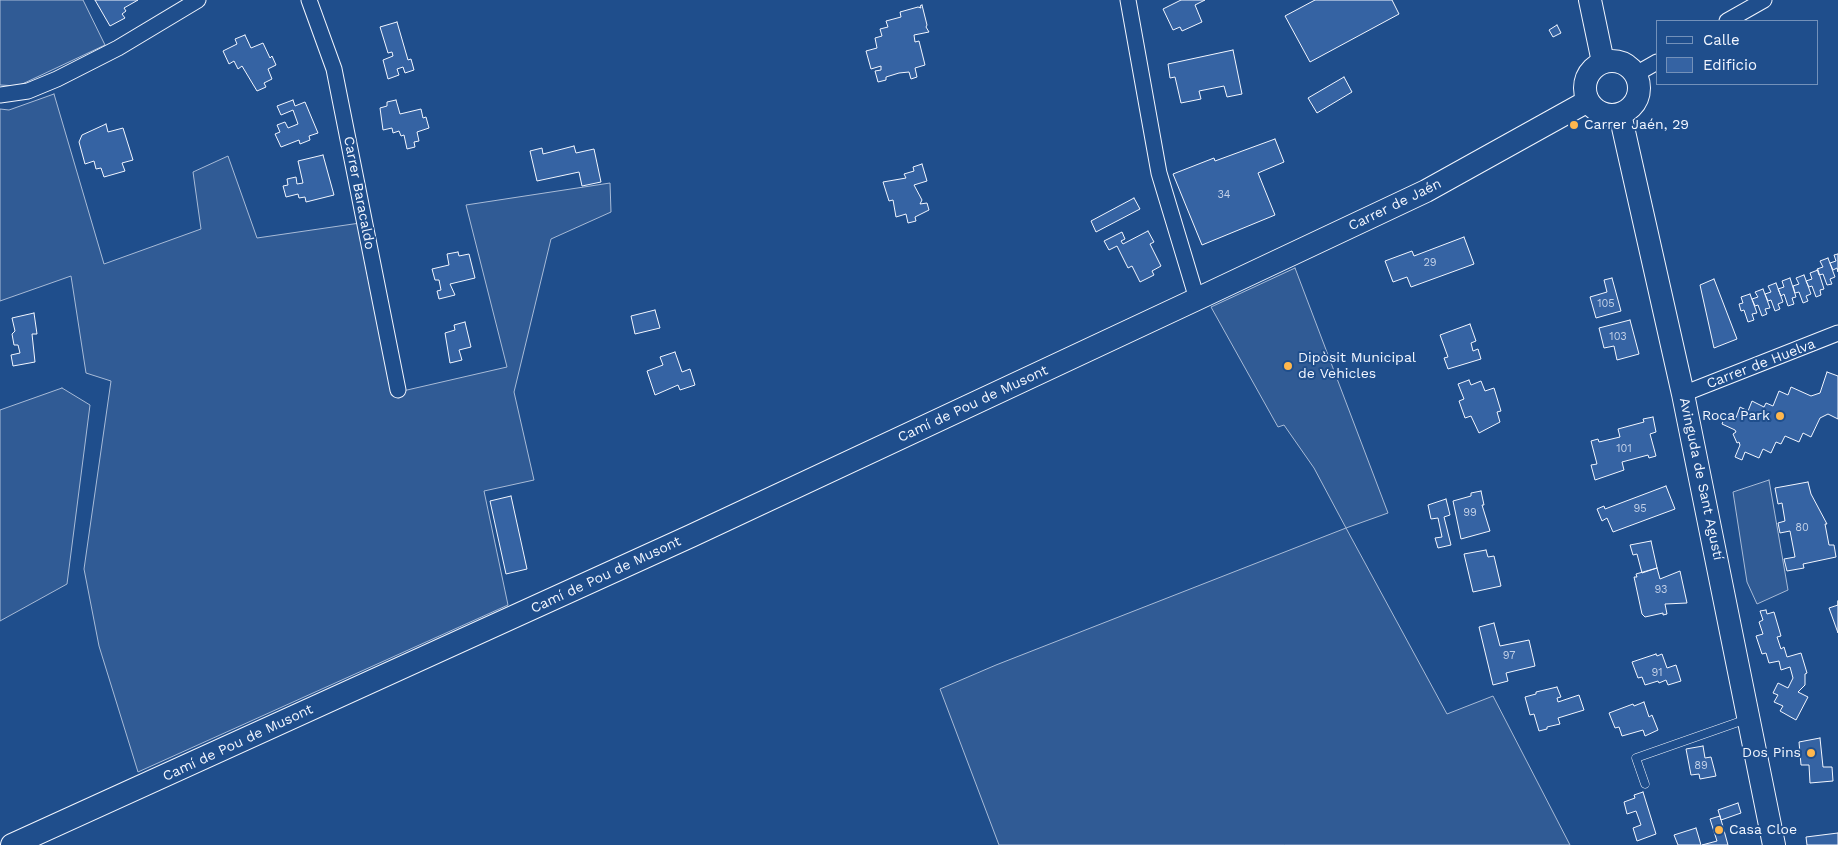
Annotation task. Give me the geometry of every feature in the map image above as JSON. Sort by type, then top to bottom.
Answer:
[{"type":"street","points":[[0,96],[28,91],[57,79],[118,48],[198,0]]},
{"type":"street","name":"Carrer Baracaldo","points":[[309,0],[334,69],[398,390]]},
{"type":"street","points":[[1128,0],[1159,173],[1209,296]]},
{"type":"street","points":[[1590,0],[1603,62]]},
{"type":"street","points":[[1729,20],[1764,0]]},
{"type":"street","points":[[1610,60],[1624,63],[1636,74],[1639,88],[1635,103],[1620,114],[1602,113],[1588,101],[1585,85],[1587,76],[1592,69],[1603,62],[1610,60]]},
{"type":"street","points":[[1636,74],[1656,63]]},
{"type":"street","name":"Carrer de Jaén","points":[[1209,296],[1426,191],[1588,101]]},
{"type":"street","name":"Avinguda de Sant Agustí","points":[[1620,114],[1683,394],[1774,845]]},
{"type":"street","name":"Camí de Pou de Musont","points":[[12,845],[691,536],[1209,296]]},
{"type":"street","name":"Carrer de Huelva","points":[[1683,394],[1838,333]]},
{"type":"lane","points":[[1645,784],[1636,758],[1749,718]]},
{"type":"shaded area","points":[[0,0],[83,0],[105,45],[18,86],[0,85]]},
{"type":"shaded area","points":[[54,94],[104,264],[201,229],[193,172],[228,156],[257,238],[360,223],[394,393],[507,367],[466,205],[610,183],[611,212],[551,239],[514,392],[534,480],[484,491],[508,605],[138,772],[99,646],[84,569],[111,381],[86,373],[71,276],[0,301],[0,109],[9,110]]},
{"type":"shaded area","name":"Dipòsit Municipal de Vehicles","points":[[1295,268],[1388,513],[1346,528],[1314,468],[1284,425],[1278,427],[1211,307]]},
{"type":"shaded area","points":[[62,388],[90,405],[67,584],[0,621],[0,410]]},
{"type":"shaded area","points":[[1769,480],[1788,590],[1757,604],[1747,582],[1733,492]]},
{"type":"shaded area","points":[[1346,528],[1447,714],[1493,696],[1570,845],[999,845],[940,689],[996,665]]},
{"type":"building","points":[[95,0],[138,0],[124,8],[126,11],[122,14],[125,18],[110,26]]},
{"type":"building","points":[[1181,0],[1205,0],[1195,5],[1202,22],[1182,31],[1180,27],[1173,30],[1163,9]]},
{"type":"building","points":[[1315,0],[1392,0],[1399,14],[1310,62],[1285,16]]},
{"type":"building","points":[[922,5],[926,27],[929,32],[914,35],[915,42],[919,41],[925,65],[915,68],[917,77],[911,79],[909,72],[899,73],[878,82],[875,71],[881,70],[881,66],[871,69],[866,51],[877,48],[875,38],[882,36],[880,29],[888,27],[886,21],[901,17],[900,12],[918,7],[921,8],[920,6]]},
{"type":"building","points":[[397,22],[408,60],[411,59],[414,70],[405,73],[403,67],[397,69],[399,75],[388,79],[383,60],[393,56],[392,52],[388,53],[380,27]]},
{"type":"building","points":[[1557,25],[1561,33],[1553,37],[1549,30]]},
{"type":"building","points":[[245,35],[251,48],[263,43],[270,58],[272,56],[276,65],[268,69],[272,79],[264,83],[266,87],[257,91],[242,66],[238,69],[234,61],[229,64],[223,51],[237,44],[235,39]]},
{"type":"building","points":[[1233,50],[1242,94],[1227,97],[1224,86],[1199,91],[1201,99],[1181,103],[1175,77],[1170,78],[1168,64]]},
{"type":"building","points":[[1344,77],[1352,92],[1317,113],[1308,98]]},
{"type":"building","points":[[293,100],[295,106],[305,102],[318,133],[309,136],[310,140],[300,144],[299,140],[281,147],[275,134],[280,132],[277,125],[285,122],[288,128],[298,124],[293,110],[281,115],[277,106]]},
{"type":"building","points":[[396,100],[400,114],[421,109],[423,118],[426,117],[429,128],[417,132],[419,141],[414,142],[415,147],[407,149],[404,135],[401,136],[399,131],[393,133],[392,128],[383,130],[380,108],[387,106],[387,102]]},
{"type":"building","points":[[106,124],[108,132],[123,128],[133,160],[122,163],[125,171],[104,177],[101,168],[96,169],[94,161],[85,164],[79,142],[82,135]]},
{"type":"building","points":[[1275,139],[1284,162],[1258,173],[1275,215],[1202,245],[1173,174],[1214,158],[1215,161]]},
{"type":"building","points":[[574,146],[576,153],[594,149],[601,182],[582,186],[579,172],[537,181],[530,151],[542,148],[543,154]]},
{"type":"building","points":[[323,155],[334,195],[306,202],[305,197],[299,198],[298,194],[286,197],[283,186],[288,185],[287,179],[296,177],[297,184],[303,183],[298,161]]},
{"type":"building","points":[[922,164],[927,181],[914,185],[922,200],[920,204],[927,203],[929,210],[915,217],[916,221],[908,223],[906,214],[896,217],[893,200],[889,201],[883,182],[906,178],[904,174],[914,171],[913,167]]},
{"type":"building","points":[[1134,198],[1140,209],[1096,232],[1091,221]]},
{"type":"building","points":[[1148,231],[1154,242],[1150,244],[1161,266],[1152,271],[1154,275],[1140,282],[1132,266],[1128,268],[1117,246],[1109,250],[1104,241],[1122,232],[1125,239],[1121,241],[1123,244]]},
{"type":"building","points":[[1464,237],[1474,264],[1411,287],[1407,277],[1393,282],[1385,261],[1412,251],[1414,256]]},
{"type":"building","points":[[458,252],[459,256],[469,254],[475,278],[450,284],[455,295],[439,299],[437,291],[441,290],[439,280],[435,280],[432,269],[449,265],[447,254]]},
{"type":"building","points":[[1838,254],[1838,272],[1837,268],[1833,270],[1830,263],[1836,261],[1834,255]]},
{"type":"building","points":[[1828,258],[1835,277],[1830,279],[1832,284],[1827,285],[1823,274],[1819,275],[1817,269],[1823,267],[1820,261]]},
{"type":"building","points":[[1818,270],[1824,289],[1820,290],[1821,295],[1816,297],[1812,286],[1809,287],[1806,281],[1812,279],[1810,273]]},
{"type":"building","points":[[1804,275],[1811,294],[1806,296],[1808,301],[1803,303],[1799,292],[1795,293],[1793,286],[1799,284],[1796,278]]},
{"type":"building","points":[[1612,278],[1621,311],[1596,318],[1590,297],[1607,292],[1604,280]]},
{"type":"building","points":[[1790,278],[1796,297],[1792,298],[1794,304],[1788,306],[1784,294],[1781,296],[1778,289],[1784,287],[1782,281]]},
{"type":"building","points":[[1714,279],[1737,339],[1714,348],[1700,285]]},
{"type":"building","points":[[1776,283],[1783,302],[1778,304],[1780,309],[1775,311],[1771,300],[1768,301],[1765,294],[1771,292],[1768,286]]},
{"type":"building","points":[[1763,289],[1770,308],[1765,309],[1767,314],[1762,316],[1758,305],[1755,306],[1752,299],[1758,297],[1755,292]]},
{"type":"building","points":[[1750,294],[1757,313],[1752,314],[1754,320],[1748,322],[1744,310],[1741,311],[1739,304],[1743,303],[1741,297]]},
{"type":"building","points":[[655,310],[660,328],[635,334],[631,316]]},
{"type":"building","points":[[34,313],[37,334],[32,334],[35,362],[13,366],[11,355],[20,353],[18,345],[14,345],[12,334],[15,331],[12,318]]},
{"type":"building","points":[[1630,320],[1639,354],[1617,360],[1614,346],[1604,348],[1599,328]]},
{"type":"building","points":[[465,322],[471,347],[459,350],[462,360],[450,363],[445,333],[455,330],[454,325]]},
{"type":"building","points":[[1470,324],[1476,341],[1471,343],[1473,351],[1478,349],[1481,359],[1448,369],[1444,358],[1448,357],[1440,335]]},
{"type":"building","points":[[675,352],[682,372],[690,369],[695,385],[680,390],[678,385],[655,395],[647,371],[663,365],[660,357]]},
{"type":"building","name":"Roca Park","points":[[1827,372],[1838,376],[1838,419],[1828,414],[1820,418],[1811,437],[1803,433],[1799,442],[1785,436],[1781,444],[1776,442],[1771,453],[1763,449],[1759,458],[1745,452],[1742,460],[1735,457],[1740,445],[1733,434],[1736,432],[1735,430],[1722,424],[1726,414],[1736,418],[1740,407],[1748,411],[1752,401],[1764,407],[1766,403],[1773,406],[1779,391],[1788,395],[1791,387],[1811,396],[1820,393]]},
{"type":"building","points":[[1469,380],[1471,385],[1481,381],[1485,391],[1494,388],[1501,411],[1497,412],[1500,422],[1479,433],[1471,416],[1465,418],[1459,401],[1464,399],[1458,384]]},
{"type":"building","points":[[1653,417],[1656,432],[1650,434],[1656,456],[1649,458],[1648,455],[1622,462],[1624,470],[1595,480],[1591,465],[1597,464],[1591,441],[1598,439],[1599,442],[1620,437],[1618,429],[1644,422],[1643,419]]},
{"type":"building","points":[[1808,482],[1811,494],[1827,524],[1825,524],[1829,545],[1834,545],[1836,557],[1803,564],[1804,568],[1787,571],[1784,559],[1795,557],[1790,531],[1780,533],[1778,523],[1785,521],[1782,503],[1778,504],[1775,488]]},
{"type":"building","points":[[1666,486],[1675,509],[1613,532],[1607,518],[1602,521],[1597,509],[1604,506],[1605,509]]},
{"type":"building","points":[[1481,491],[1484,505],[1482,505],[1490,531],[1461,539],[1453,501]]},
{"type":"building","points":[[511,496],[527,569],[506,574],[490,501]]},
{"type":"building","points":[[1446,499],[1450,515],[1444,517],[1451,545],[1438,548],[1435,538],[1442,537],[1438,518],[1431,519],[1428,505]]},
{"type":"building","points":[[1651,541],[1657,568],[1642,573],[1637,554],[1633,555],[1630,545]]},
{"type":"building","points":[[1486,550],[1488,557],[1494,556],[1501,586],[1473,592],[1464,554]]},
{"type":"building","points":[[1657,568],[1660,579],[1680,571],[1687,603],[1665,604],[1667,614],[1663,615],[1663,613],[1645,617],[1642,614],[1634,577],[1637,577],[1636,574]]},
{"type":"building","points":[[1838,605],[1838,633],[1829,608]]},
{"type":"building","points":[[1766,610],[1767,614],[1774,612],[1781,636],[1777,637],[1781,649],[1784,647],[1787,657],[1801,653],[1807,673],[1805,674],[1805,685],[1798,692],[1808,697],[1796,720],[1780,711],[1783,706],[1774,702],[1778,695],[1773,693],[1778,683],[1788,688],[1793,678],[1790,667],[1781,670],[1779,661],[1769,663],[1766,653],[1762,654],[1756,636],[1763,634],[1759,622],[1763,620],[1760,611]]},
{"type":"building","points":[[1494,623],[1500,646],[1529,640],[1535,666],[1506,673],[1508,681],[1493,685],[1479,627]]},
{"type":"building","points":[[1656,654],[1657,656],[1662,654],[1667,668],[1676,665],[1681,681],[1668,685],[1666,680],[1645,685],[1642,677],[1638,678],[1632,662]]},
{"type":"building","points":[[1557,687],[1561,697],[1557,698],[1558,702],[1579,695],[1584,710],[1558,718],[1560,724],[1539,731],[1534,714],[1530,715],[1525,697]]},
{"type":"building","points":[[1644,702],[1649,717],[1652,715],[1658,730],[1645,736],[1643,730],[1622,736],[1619,727],[1615,728],[1609,713]]},
{"type":"building","name":"Dos Pins","points":[[1820,738],[1823,767],[1832,767],[1833,781],[1810,783],[1809,765],[1801,765],[1799,742]]},
{"type":"building","points":[[1703,746],[1705,758],[1711,757],[1716,776],[1700,779],[1699,774],[1691,775],[1686,749]]},
{"type":"building","points":[[1643,792],[1656,834],[1637,841],[1633,828],[1641,825],[1636,811],[1627,814],[1624,802],[1635,798],[1634,795]]},
{"type":"building","points":[[1738,803],[1741,813],[1721,820],[1718,810]]},
{"type":"building","name":"Casa Cloe","points":[[1720,816],[1728,845],[1702,845],[1717,841],[1710,819]]},
{"type":"building","points":[[1696,828],[1701,845],[1678,845],[1674,835]]},
{"type":"building","points":[[1838,833],[1838,845],[1807,845],[1806,837]]},
{"type":"place","name":"Carrer Jaén, 29","points":[[1574,125]]},
{"type":"place","name":"Dipòsit Municipal de Vehicles","points":[[1288,366]]},
{"type":"place","name":"Roca Park","points":[[1780,416]]},
{"type":"place","name":"Dos Pins","points":[[1811,753]]},
{"type":"place","name":"Casa Cloe","points":[[1719,830]]}]
